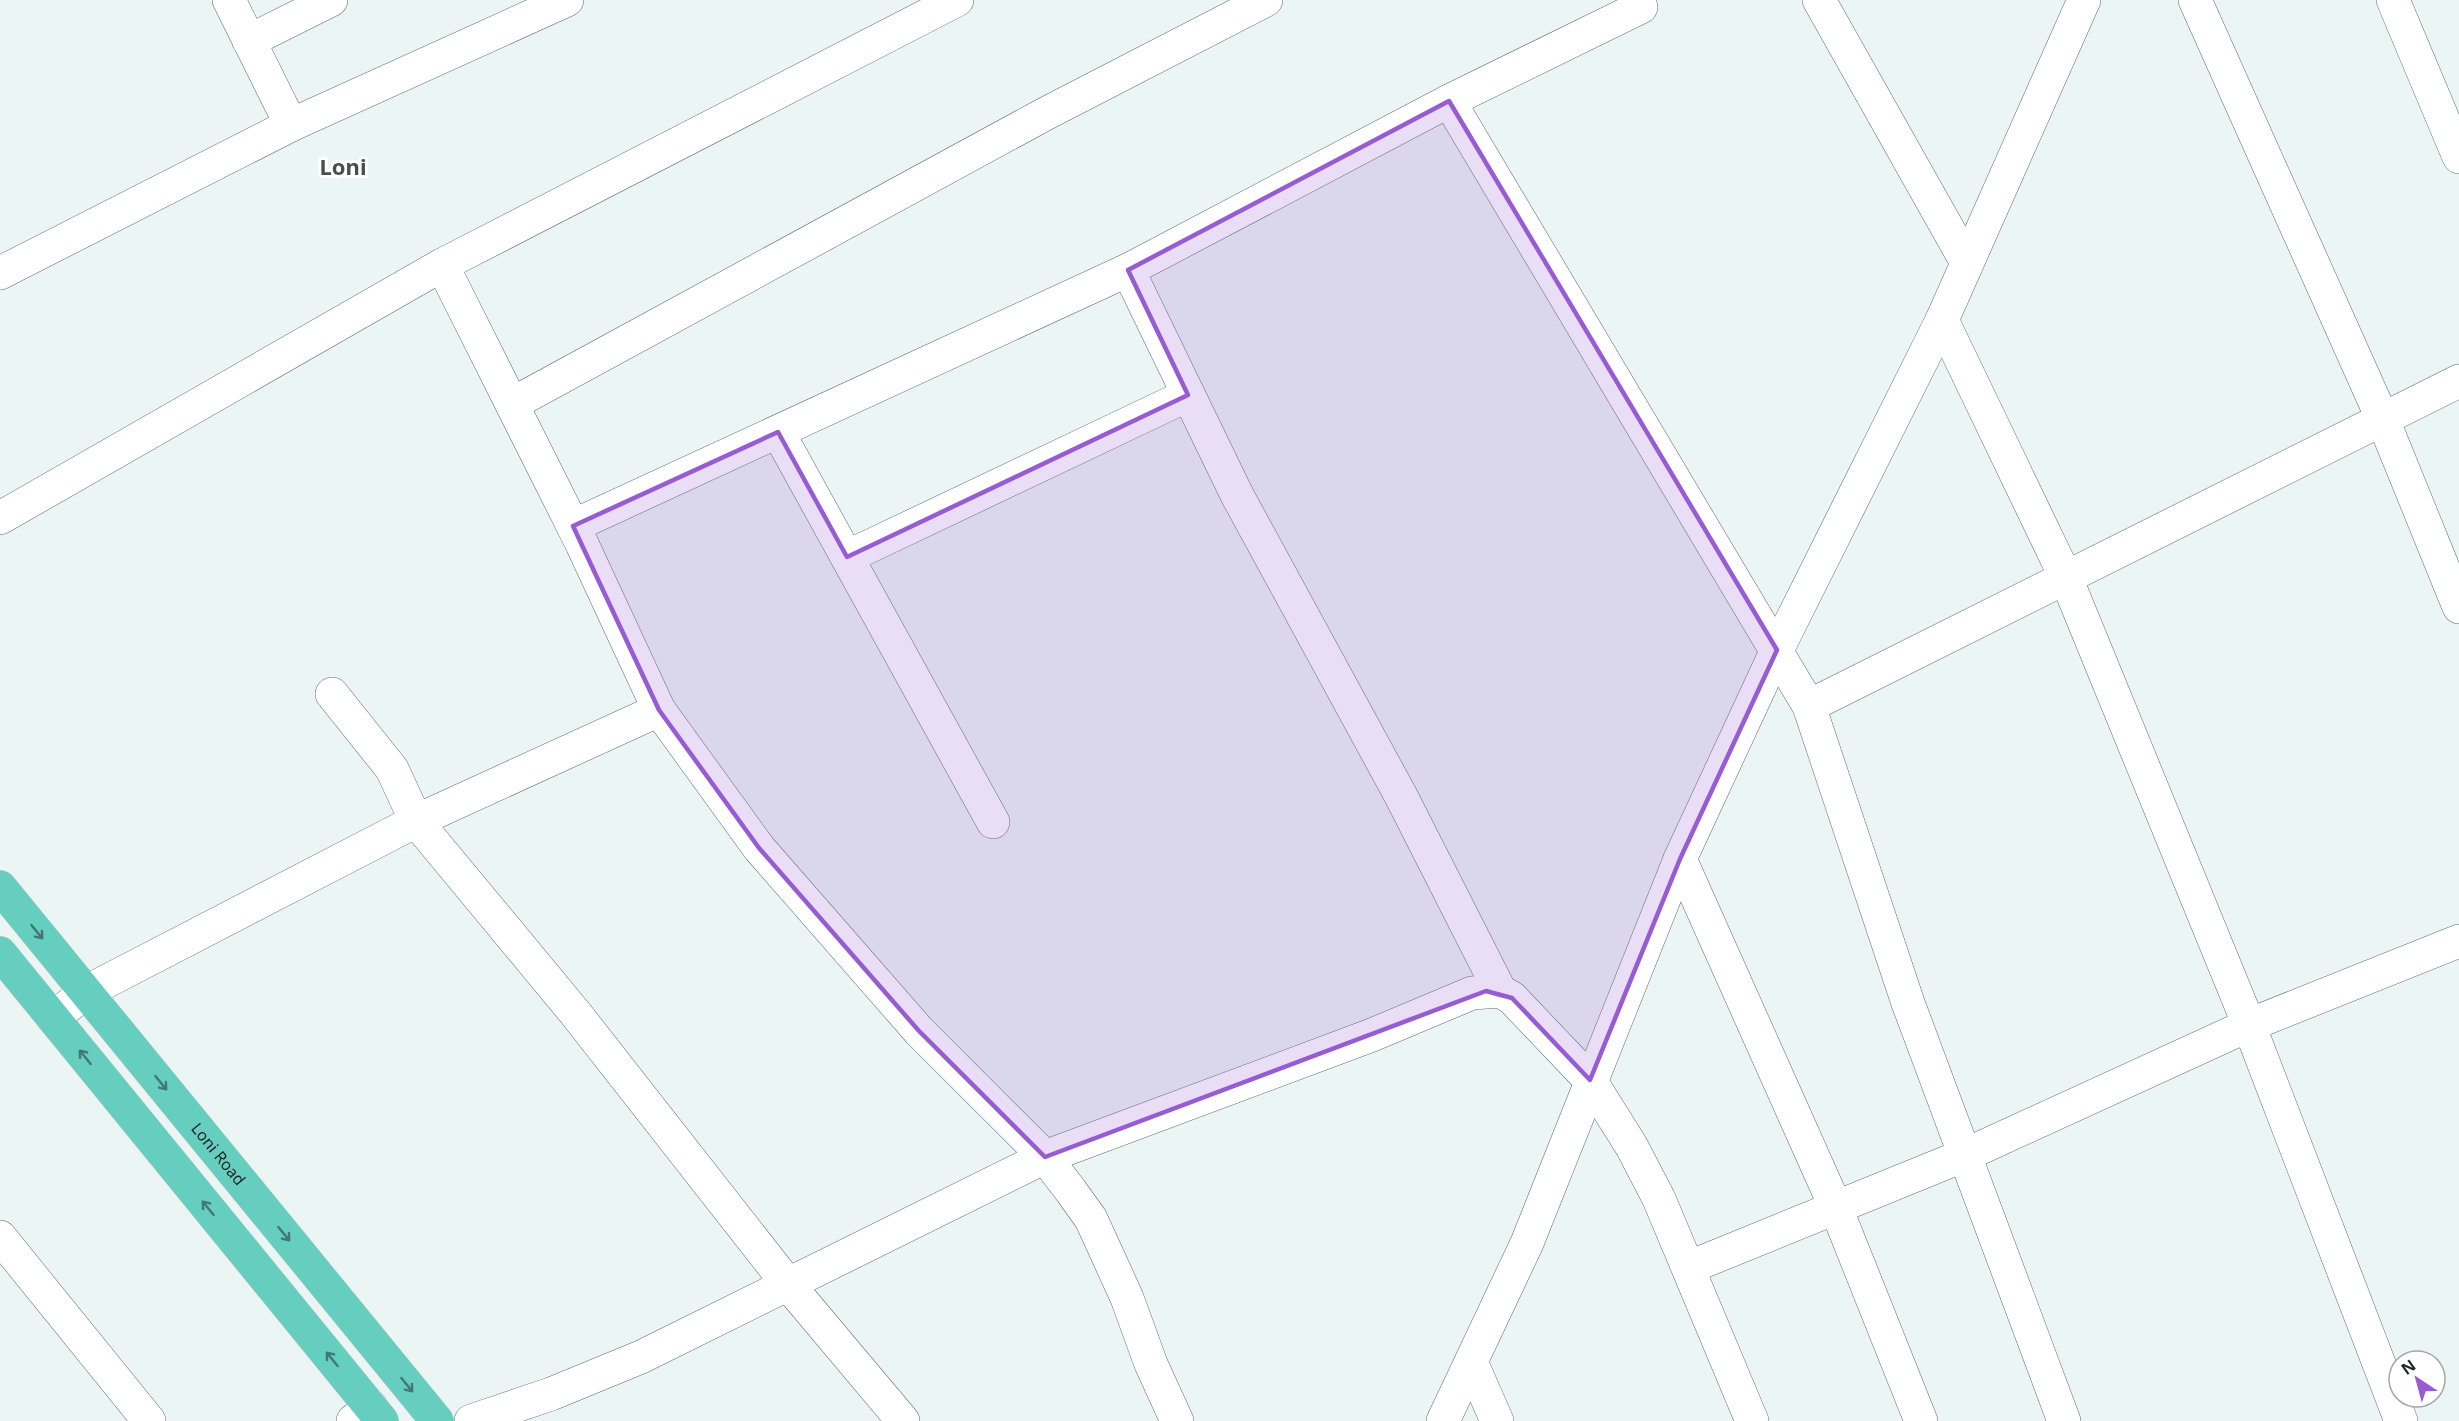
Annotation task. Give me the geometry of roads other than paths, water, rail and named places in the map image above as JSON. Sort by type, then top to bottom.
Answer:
[{"type":"highway","name":"Loni Road","points":[[0,887],[437,1421]]},
{"type":"highway","points":[[0,953],[369,1416]]},
{"type":"street","points":[[229,0],[291,125]]},
{"type":"street","points":[[249,41],[331,0]]},
{"type":"street","points":[[0,273],[291,125],[567,0]]},
{"type":"street","points":[[0,518],[442,265],[957,0]]},
{"type":"street","points":[[512,404],[1035,120],[1266,0]]},
{"type":"street","points":[[1819,0],[1966,261]]},
{"type":"street","points":[[1443,1421],[1472,1364],[1527,1243],[1590,1080],[1680,859],[1777,650],[1942,320],[1966,261],[2084,0]]},
{"type":"street","points":[[2195,0],[2383,420],[2459,608]]},
{"type":"street","points":[[2393,0],[2459,157]]},
{"type":"street","points":[[573,526],[1128,270],[1449,101],[1641,7]]},
{"type":"street","points":[[1449,101],[1809,705],[1908,1003],[2064,1421]]},
{"type":"street","points":[[442,265],[573,526],[659,710],[759,848],[919,1031],[1045,1157],[1091,1220],[1128,1298],[1151,1364],[1177,1421]]},
{"type":"street","points":[[1128,270],[1237,495],[1401,796],[1500,991],[1524,1008],[1590,1080],[1632,1147],[1690,1267],[1752,1421]]},
{"type":"street","points":[[1942,320],[2066,578],[2250,1025],[2401,1421]]},
{"type":"street","points":[[1809,705],[2459,381]]},
{"type":"street","points":[[847,557],[1188,395]]},
{"type":"street","points":[[778,432],[993,822]]},
{"type":"street","points":[[332,694],[392,769],[416,821],[576,1014],[787,1283],[903,1421]]},
{"type":"street","points":[[53,1018],[86,992],[416,821],[659,710]]},
{"type":"street","points":[[1680,859],[1836,1208],[1921,1421]]},
{"type":"street","points":[[1690,1267],[1965,1155],[2250,1025],[2459,942]]},
{"type":"street","points":[[471,1421],[551,1394],[642,1357],[787,1283],[1045,1157],[1372,1035],[1472,993],[1500,991]]},
{"type":"street","points":[[0,1237],[149,1421]]},
{"type":"street","points":[[1472,1364],[1497,1421]]},
{"type":"district","name":"Loni","points":[[343,167]]}]
